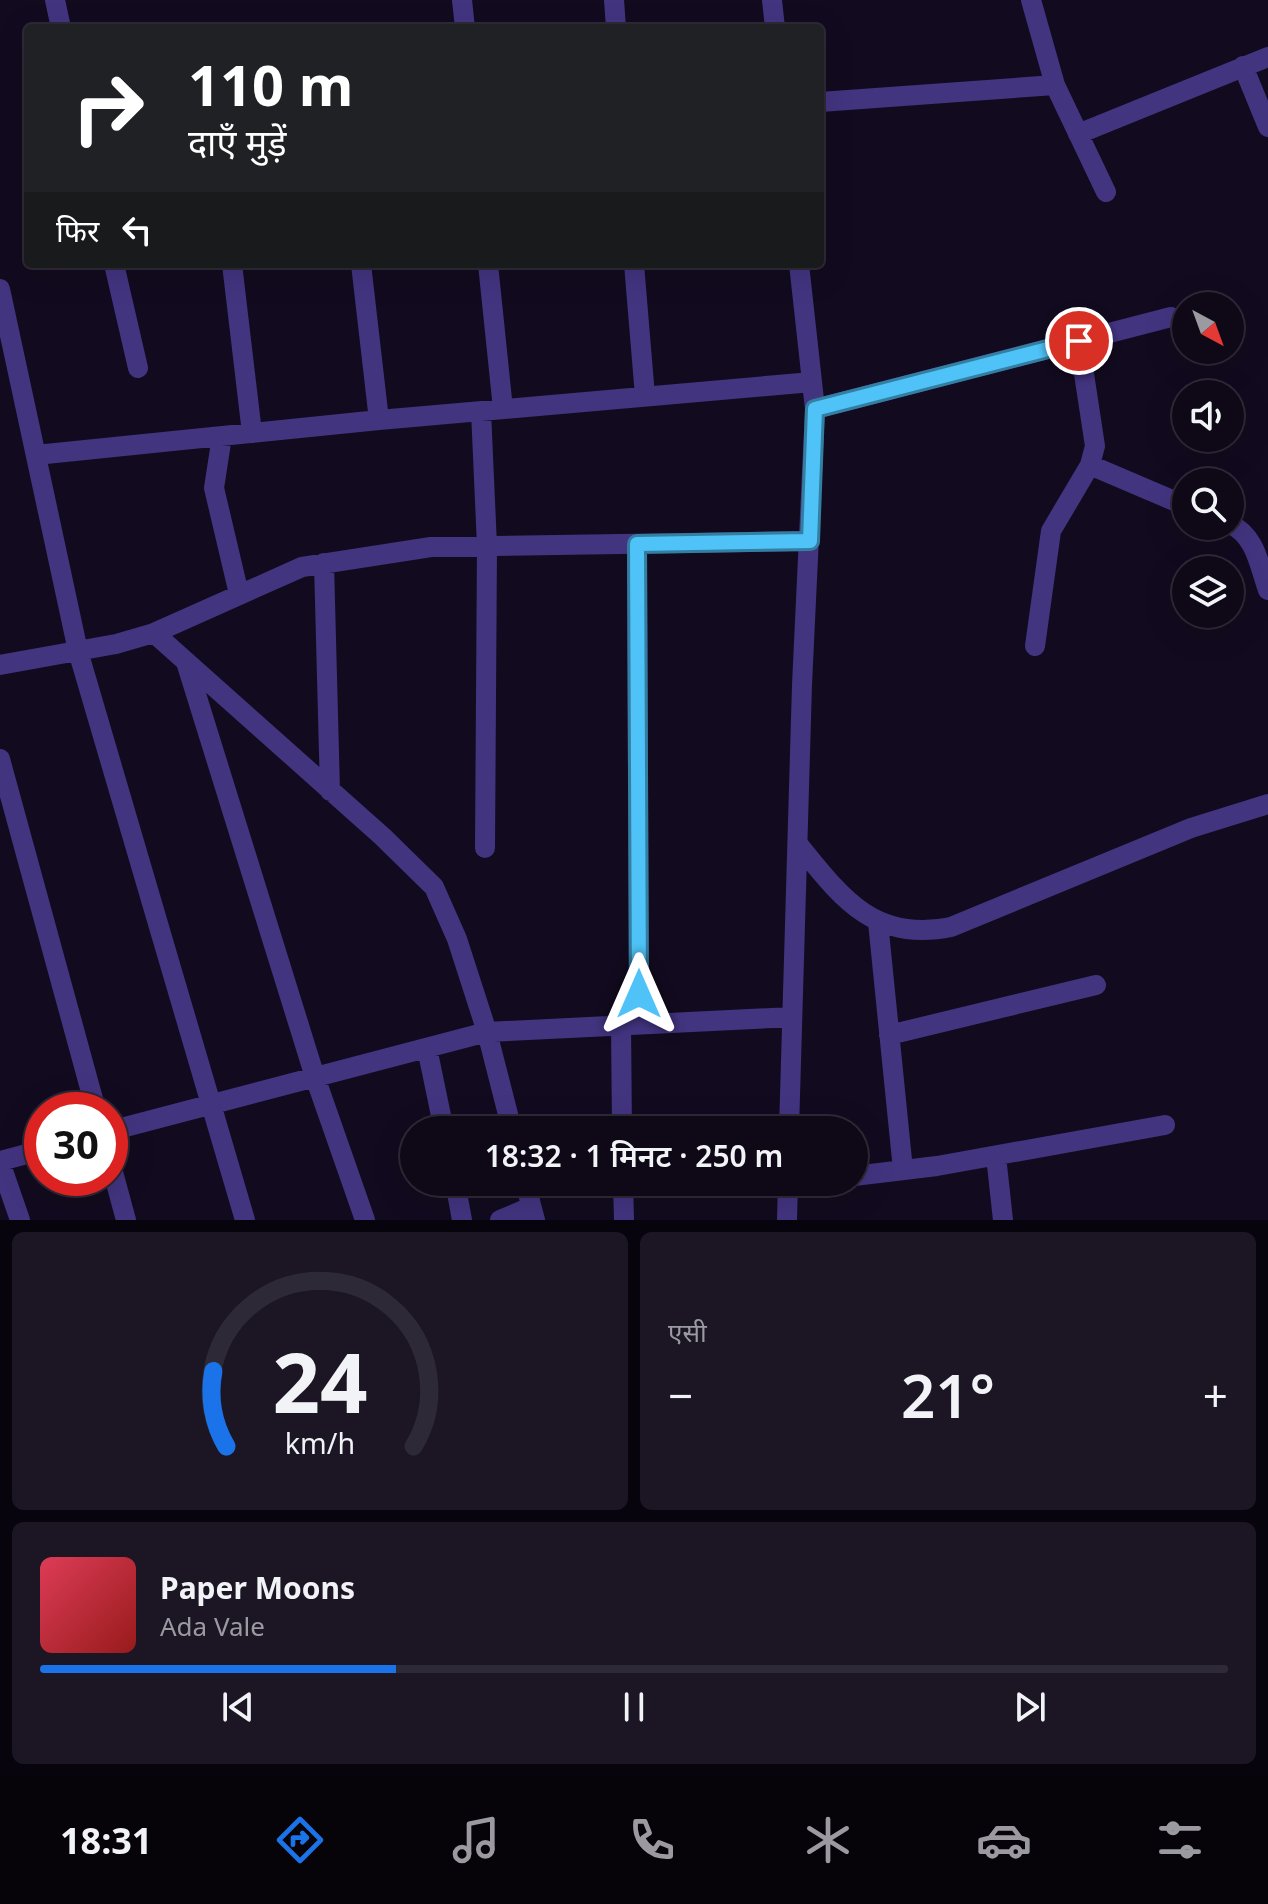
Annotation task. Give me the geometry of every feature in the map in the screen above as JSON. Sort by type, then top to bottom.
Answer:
[{"type":"street","points":[[55,0],[60,24]]},
{"type":"street","points":[[462,0],[465,24]]},
{"type":"street","points":[[614,0],[616,24]]},
{"type":"street","points":[[772,0],[775,24]]},
{"type":"street","points":[[1031,0],[1055,85],[1106,192]]},
{"type":"street","points":[[1078,134],[1268,57]]},
{"type":"street","points":[[1243,66],[1268,127]]},
{"type":"street","points":[[824,102],[1055,85]]},
{"type":"street","points":[[115,268],[138,368]]},
{"type":"street","points":[[232,268],[252,433]]},
{"type":"street","points":[[361,268],[379,420]]},
{"type":"street","points":[[488,268],[503,409]]},
{"type":"street","points":[[634,268],[645,396]]},
{"type":"street","points":[[789,1116],[815,409],[799,268]]},
{"type":"street","points":[[0,289],[78,651],[245,1220]]},
{"type":"street","points":[[815,409],[1171,317]]},
{"type":"street","points":[[1035,646],[1051,531],[1090,465],[1095,446],[1079,341]]},
{"type":"street","points":[[36,455],[379,420],[812,382]]},
{"type":"street","points":[[481,411],[487,546],[485,848]]},
{"type":"street","points":[[222,436],[214,488],[239,594]]},
{"type":"street","points":[[1090,465],[1172,500]]},
{"type":"street","points":[[1244,532],[1253,545],[1268,590]]},
{"type":"street","points":[[0,665],[116,644],[154,633],[302,567],[324,563],[431,547],[810,541]]},
{"type":"street","points":[[623,1116],[630,1025],[637,544]]},
{"type":"street","points":[[324,563],[330,791]]},
{"type":"street","points":[[154,633],[434,887],[457,939],[487,1032],[508,1116]]},
{"type":"street","points":[[186,662],[315,1077],[365,1220]]},
{"type":"street","points":[[0,759],[91,1092]]},
{"type":"street","points":[[798,844],[837,892],[878,922],[911,931],[931,931],[951,927],[1191,828],[1268,804]]},
{"type":"street","points":[[878,922],[903,1170]]},
{"type":"street","points":[[889,1035],[1096,985]]},
{"type":"street","points":[[128,1126],[487,1032],[792,1017]]},
{"type":"street","points":[[427,1048],[441,1116]]},
{"type":"street","points":[[868,1174],[996,1156],[1165,1125]]},
{"type":"street","points":[[20,1220],[0,1161],[24,1155]]},
{"type":"street","points":[[996,1156],[1003,1220]]},
{"type":"street","points":[[119,1196],[126,1220]]},
{"type":"street","points":[[458,1196],[462,1220]]},
{"type":"street","points":[[623,1196],[624,1220]]},
{"type":"street","points":[[787,1220],[790,1196]]},
{"type":"street","points":[[500,1220],[533,1213]]},
{"type":"route","points":[[639,994],[637,544],[810,541],[815,409],[1079,341]]}]
